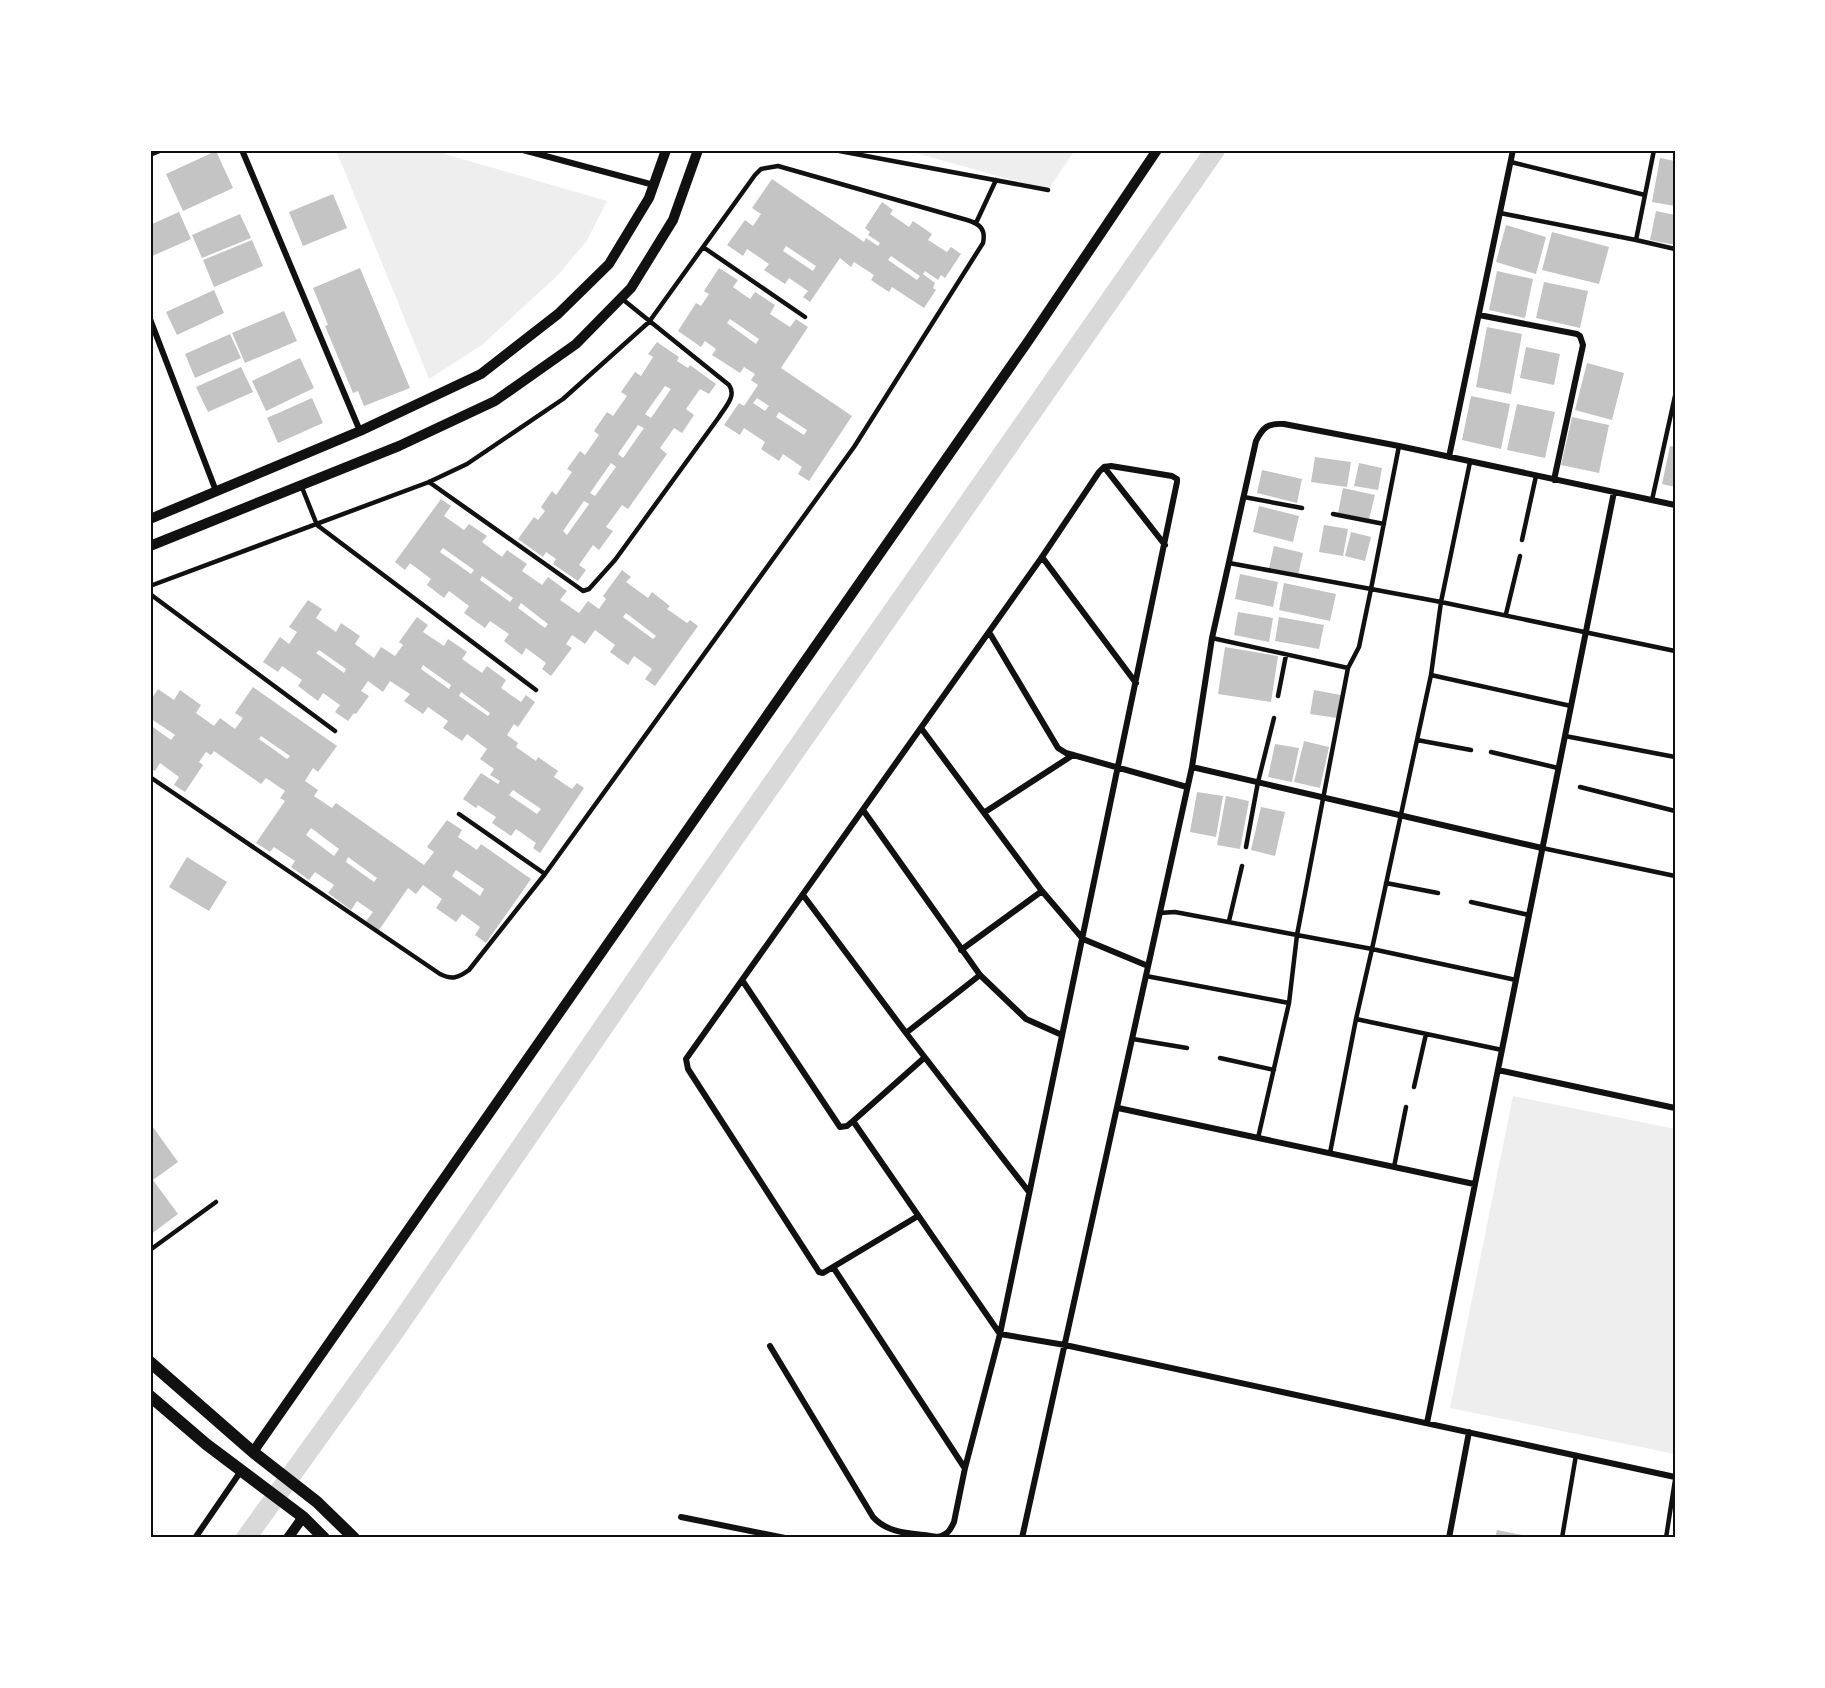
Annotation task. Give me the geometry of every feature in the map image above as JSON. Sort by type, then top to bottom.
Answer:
[{"type":"main road","points":[[150,1362],[253,1452],[317,1502],[354,1538]]},
{"type":"main road","points":[[150,1396],[206,1444],[303,1517],[324,1538]]},
{"type":"street","points":[[150,154],[160,150]]},
{"type":"street","points":[[242,150],[360,431]]},
{"type":"street","points":[[523,150],[654,185]]},
{"type":"street","points":[[150,519],[360,431],[481,374],[558,314],[609,264],[649,198],[666,150]]},
{"type":"street","points":[[150,546],[399,446],[495,401],[576,344],[631,288],[673,220],[698,150]]},
{"type":"street","points":[[253,1452],[1022,350],[1157,150]]},
{"type":"street","points":[[1449,457],[1513,150]]},
{"type":"street","points":[[1479,315],[1577,334],[1582,340],[1583,345],[1554,480]]},
{"type":"street","points":[[150,319],[216,491]]},
{"type":"street","points":[[1022,1538],[1187,787],[1212,638],[1256,441],[1266,426],[1273,423],[1284,424],[1675,506]]},
{"type":"street","points":[[770,1346],[873,1516],[881,1525],[890,1530],[938,1537],[950,1531],[954,1522],[964,1468],[1000,1334],[1165,545],[1176,479],[1172,476],[1111,466],[1104,467],[688,1055],[685,1063],[821,1273],[918,1216]]},
{"type":"street","points":[[1104,467],[1165,545]]},
{"type":"street","points":[[1426,1423],[1614,492]]},
{"type":"street","points":[[1042,557],[1136,683]]},
{"type":"street","points":[[989,632],[1058,748],[1073,755],[1187,787]]},
{"type":"street","points":[[921,728],[1042,891],[1083,939],[1148,966]]},
{"type":"street","points":[[985,812],[1073,755]]},
{"type":"street","points":[[1191,767],[1542,848]]},
{"type":"street","points":[[863,810],[980,975],[1026,1019],[1062,1035]]},
{"type":"street","points":[[961,950],[1042,891]]},
{"type":"street","points":[[803,895],[924,1058],[1029,1192]]},
{"type":"street","points":[[906,1033],[980,975]]},
{"type":"street","points":[[742,980],[840,1127],[854,1121],[924,1058]]},
{"type":"street","points":[[1498,1070],[1675,1108]]},
{"type":"street","points":[[1118,1107],[1474,1184]]},
{"type":"street","points":[[854,1121],[1000,1334],[1065,1345],[1675,1478]]},
{"type":"street","points":[[833,1267],[964,1468]]},
{"type":"street","points":[[1449,1538],[1469,1432]]},
{"type":"street","points":[[195,1538],[242,1470]]},
{"type":"street","points":[[288,1538],[303,1517]]},
{"type":"street","points":[[681,1517],[785,1538]]},
{"type":"lane","points":[[834,150],[1048,190]]},
{"type":"lane","points":[[1636,240],[1654,150]]},
{"type":"lane","points":[[1511,162],[1646,195]]},
{"type":"lane","points":[[150,586],[429,482],[467,464],[563,399],[650,322],[755,175],[769,166],[778,166],[976,223],[982,228],[983,243],[854,447],[545,874],[469,970],[460,977],[451,979],[440,974],[150,777]]},
{"type":"lane","points":[[976,223],[996,180]]},
{"type":"lane","points":[[1500,213],[1675,249]]},
{"type":"lane","points":[[703,247],[805,317]]},
{"type":"lane","points":[[429,482],[583,591],[588,590],[615,560],[719,417],[733,391],[729,385],[621,298]]},
{"type":"lane","points":[[1652,501],[1675,396]]},
{"type":"lane","points":[[1667,432],[1675,433]]},
{"type":"lane","points":[[1258,1138],[1289,1003],[1297,935],[1348,668],[1359,647],[1399,447]]},
{"type":"lane","points":[[1330,1153],[1356,1019],[1431,675],[1441,602],[1470,462]]},
{"type":"lane","points":[[1522,540],[1536,476]]},
{"type":"lane","points":[[301,485],[316,525],[536,690]]},
{"type":"lane","points":[[1244,497],[1302,508]]},
{"type":"lane","points":[[1333,514],[1384,524]]},
{"type":"lane","points":[[1506,615],[1520,556]]},
{"type":"lane","points":[[1229,563],[1441,602],[1675,651]]},
{"type":"lane","points":[[150,594],[335,731]]},
{"type":"lane","points":[[1212,638],[1348,668]]},
{"type":"lane","points":[[1278,696],[1286,655]]},
{"type":"lane","points":[[1431,675],[1571,706]]},
{"type":"lane","points":[[1246,847],[1258,782],[1274,718]]},
{"type":"lane","points":[[1565,736],[1675,757]]},
{"type":"lane","points":[[1417,740],[1471,750]]},
{"type":"lane","points":[[1491,752],[1558,768]]},
{"type":"lane","points":[[1580,787],[1675,811]]},
{"type":"lane","points":[[459,814],[545,874]]},
{"type":"lane","points":[[1542,848],[1675,876]]},
{"type":"lane","points":[[1229,921],[1242,866]]},
{"type":"lane","points":[[1386,883],[1438,893]]},
{"type":"lane","points":[[1471,902],[1529,915]]},
{"type":"lane","points":[[1159,913],[1175,912],[1229,921],[1516,980]]},
{"type":"lane","points":[[1146,976],[1289,1003]]},
{"type":"lane","points":[[1356,1019],[1502,1050]]},
{"type":"lane","points":[[1414,1087],[1426,1034]]},
{"type":"lane","points":[[1132,1039],[1187,1048]]},
{"type":"lane","points":[[1220,1058],[1274,1070]]},
{"type":"lane","points":[[1394,1167],[1406,1107]]},
{"type":"lane","points":[[150,1250],[216,1202]]},
{"type":"lane","points":[[1562,1538],[1576,1455]]},
{"type":"lane","points":[[1666,1538],[1675,1478]]},
{"type":"shaded area","points":[[336,150],[446,150],[445,154],[607,201],[586,242],[558,275],[482,345],[429,379]]},
{"type":"shaded area","points":[[905,150],[1075,150],[1048,190]]},
{"type":"shaded area","points":[[1513,1096],[1675,1129],[1675,1454],[1450,1408]]},
{"type":"building","points":[[216,151],[233,188],[183,211],[166,174]]},
{"type":"building","points":[[1660,158],[1675,161],[1675,206],[1652,202]]},
{"type":"building","points":[[772,179],[864,242],[866,238],[878,246],[880,243],[868,235],[870,232],[865,228],[882,202],[893,210],[890,214],[909,227],[913,221],[932,234],[928,240],[947,252],[951,247],[961,254],[945,278],[941,275],[938,280],[925,271],[923,274],[935,283],[933,288],[936,290],[924,308],[892,287],[889,292],[871,280],[874,275],[854,262],[851,267],[840,258],[810,302],[803,297],[808,291],[789,278],[785,284],[764,270],[769,264],[747,249],[743,256],[727,245],[745,220],[753,226],[761,214],[752,208]],"holes":[[[786,246],[816,266],[813,271],[783,251]],[[891,256],[920,276],[917,280],[888,260]]]},
{"type":"building","points":[[333,194],[347,228],[303,246],[289,212]]},
{"type":"building","points":[[1656,211],[1675,215],[1675,245],[1650,240]]},
{"type":"building","points":[[179,212],[191,239],[150,257],[150,225]]},
{"type":"building","points":[[240,214],[251,238],[202,258],[192,235]]},
{"type":"building","points":[[1506,225],[1546,237],[1536,274],[1496,262]]},
{"type":"building","points":[[1552,232],[1609,247],[1599,284],[1542,270]]},
{"type":"building","points":[[252,240],[263,266],[214,287],[203,260]]},
{"type":"building","points":[[360,268],[410,388],[364,406],[358,391],[353,393],[325,326],[328,325],[313,288]]},
{"type":"building","points":[[719,268],[738,280],[733,287],[750,299],[755,292],[775,305],[770,314],[790,327],[796,319],[808,327],[781,368],[852,416],[809,481],[798,474],[802,467],[783,454],[779,461],[761,449],[765,442],[744,428],[740,435],[724,425],[739,403],[744,406],[758,385],[751,380],[755,374],[744,367],[740,373],[712,355],[716,349],[705,341],[701,347],[678,331],[696,303],[701,306],[709,294],[704,291]],"holes":[[[730,319],[759,339],[756,344],[727,323]],[[757,398],[769,406],[765,411],[753,403]],[[779,412],[807,430],[804,435],[776,417]]]},
{"type":"building","points":[[1497,271],[1533,279],[1525,318],[1489,310]]},
{"type":"building","points":[[1544,282],[1588,291],[1580,328],[1536,318]]},
{"type":"building","points":[[214,290],[224,313],[177,335],[166,312]]},
{"type":"building","points":[[284,311],[297,341],[245,363],[232,333]]},
{"type":"building","points":[[1487,327],[1522,334],[1511,394],[1476,387]]},
{"type":"building","points":[[230,334],[241,358],[195,378],[185,354]]},
{"type":"building","points":[[657,342],[679,357],[677,361],[688,368],[690,365],[716,384],[709,394],[700,389],[686,409],[694,415],[682,433],[674,428],[660,448],[667,454],[628,509],[622,505],[606,527],[613,531],[599,550],[593,545],[579,565],[586,570],[578,581],[553,564],[556,559],[546,552],[543,557],[518,539],[534,517],[538,520],[545,511],[541,507],[552,491],[556,495],[572,472],[567,469],[580,451],[585,455],[599,435],[594,431],[607,412],[613,416],[627,396],[621,392],[635,372],[641,376],[653,357],[648,354]],"holes":[[[665,386],[671,389],[651,418],[645,414]],[[638,425],[644,428],[623,458],[618,454]],[[611,463],[616,467],[595,496],[590,493]],[[584,501],[589,504],[567,535],[563,531]]]},
{"type":"building","points":[[1526,347],[1560,354],[1554,385],[1520,378]]},
{"type":"building","points":[[300,358],[314,388],[266,411],[252,381]]},
{"type":"building","points":[[1587,363],[1624,373],[1612,420],[1575,410]]},
{"type":"building","points":[[241,367],[253,392],[208,412],[196,387]]},
{"type":"building","points":[[1471,396],[1510,404],[1501,449],[1462,440]]},
{"type":"building","points":[[312,398],[323,423],[278,443],[267,418]]},
{"type":"building","points":[[1517,404],[1555,412],[1545,458],[1507,450]]},
{"type":"building","points":[[1572,417],[1609,425],[1599,473],[1561,465]]},
{"type":"building","points":[[1670,446],[1675,447],[1675,487],[1662,484]]},
{"type":"building","points":[[1315,457],[1351,462],[1347,487],[1311,482]]},
{"type":"building","points":[[1359,463],[1382,468],[1378,490],[1354,486]]},
{"type":"building","points":[[1262,470],[1302,479],[1297,503],[1257,493]]},
{"type":"building","points":[[1343,488],[1375,495],[1369,519],[1338,513]]},
{"type":"building","points":[[441,499],[451,506],[444,516],[464,530],[469,524],[487,536],[482,542],[502,557],[507,550],[527,564],[522,571],[542,585],[548,577],[567,591],[560,600],[579,613],[588,601],[599,609],[606,599],[603,596],[622,570],[631,577],[626,582],[648,598],[652,592],[670,606],[667,609],[687,623],[690,620],[698,626],[655,686],[645,679],[652,669],[634,656],[628,665],[610,652],[615,645],[595,630],[585,644],[572,635],[566,644],[572,648],[551,676],[542,669],[546,663],[526,648],[522,655],[504,641],[509,634],[490,621],[485,628],[464,613],[469,606],[449,591],[444,598],[427,585],[431,579],[410,563],[405,570],[395,562]],"holes":[[[443,548],[474,570],[471,574],[440,552]],[[482,576],[513,598],[510,602],[480,580]],[[521,603],[548,624],[545,628],[518,608]],[[626,613],[656,636],[653,639],[623,617]]]},
{"type":"building","points":[[1259,506],[1299,516],[1293,542],[1253,532]]},
{"type":"building","points":[[1324,525],[1348,529],[1343,556],[1319,552]]},
{"type":"building","points":[[1351,532],[1371,537],[1365,561],[1345,556]]},
{"type":"building","points":[[1274,546],[1303,553],[1298,575],[1269,568]]},
{"type":"building","points":[[1240,574],[1278,582],[1273,607],[1235,599]]},
{"type":"building","points":[[1284,583],[1336,594],[1330,621],[1279,610]]},
{"type":"building","points":[[308,600],[322,609],[316,618],[336,632],[341,623],[360,636],[355,644],[374,658],[381,647],[395,656],[403,645],[399,642],[417,617],[428,625],[423,632],[444,646],[448,639],[467,652],[462,659],[482,673],[487,666],[506,680],[501,688],[521,702],[526,695],[535,702],[518,727],[514,724],[507,735],[518,743],[516,747],[536,761],[538,757],[558,771],[554,777],[572,789],[577,783],[584,788],[540,853],[533,848],[536,843],[516,829],[511,836],[492,823],[496,817],[478,805],[476,808],[463,799],[481,773],[498,784],[500,781],[490,775],[494,769],[480,759],[487,749],[467,734],[462,741],[443,728],[448,721],[428,707],[423,714],[404,701],[410,694],[390,681],[383,692],[368,681],[361,691],[369,696],[348,721],[335,712],[340,705],[323,693],[318,701],[298,686],[302,680],[282,666],[278,672],[263,662],[280,637],[289,644],[297,632],[289,627]],"holes":[[[319,650],[346,669],[344,673],[316,653]],[[423,665],[451,685],[449,689],[421,669]],[[461,692],[490,713],[488,716],[459,696]],[[513,790],[541,809],[537,814],[509,795]]]},
{"type":"building","points":[[1238,612],[1273,618],[1269,642],[1234,635]]},
{"type":"building","points":[[1279,617],[1324,625],[1319,649],[1275,641]]},
{"type":"building","points":[[1225,647],[1278,656],[1271,702],[1218,694]]},
{"type":"building","points":[[253,687],[337,746],[318,772],[313,768],[305,781],[318,790],[314,796],[332,808],[336,803],[424,865],[434,852],[427,847],[447,820],[462,830],[458,837],[477,850],[481,844],[531,879],[486,943],[475,935],[480,927],[462,914],[456,922],[436,908],[442,899],[423,885],[416,894],[408,888],[379,930],[366,921],[373,912],[357,901],[351,910],[328,893],[334,885],[315,872],[309,880],[291,867],[295,861],[274,847],[270,852],[256,843],[285,801],[280,798],[285,791],[266,778],[261,784],[214,751],[211,755],[206,752],[199,762],[203,765],[185,792],[174,785],[179,777],[160,763],[155,771],[150,768],[150,725],[171,740],[175,735],[150,718],[150,701],[158,689],[174,700],[180,690],[201,705],[196,713],[214,726],[220,718],[235,729],[243,718],[235,713]],"holes":[[[261,736],[290,756],[287,759],[259,739]],[[311,828],[339,849],[334,856],[306,835]],[[348,857],[377,878],[374,882],[346,862]],[[456,870],[484,889],[480,896],[452,876]]]},
{"type":"building","points":[[1314,690],[1341,695],[1337,718],[1310,714]]},
{"type":"building","points":[[1304,741],[1329,747],[1320,788],[1294,782]]},
{"type":"building","points":[[1275,744],[1299,748],[1292,782],[1268,777]]},
{"type":"building","points":[[1197,792],[1223,796],[1216,837],[1190,832]]},
{"type":"building","points":[[1226,796],[1249,801],[1240,849],[1217,845]]},
{"type":"building","points":[[1261,807],[1285,812],[1275,856],[1251,850]]},
{"type":"building","points":[[187,857],[227,882],[209,911],[169,887]]},
{"type":"building","points":[[150,1123],[178,1162],[153,1180],[178,1214],[150,1235]]},
{"type":"building","points":[[1497,1530],[1532,1537],[1532,1538],[1495,1538]]},
{"type":"waterway","points":[[246,1538],[394,1332],[661,943],[1215,150]]}]
